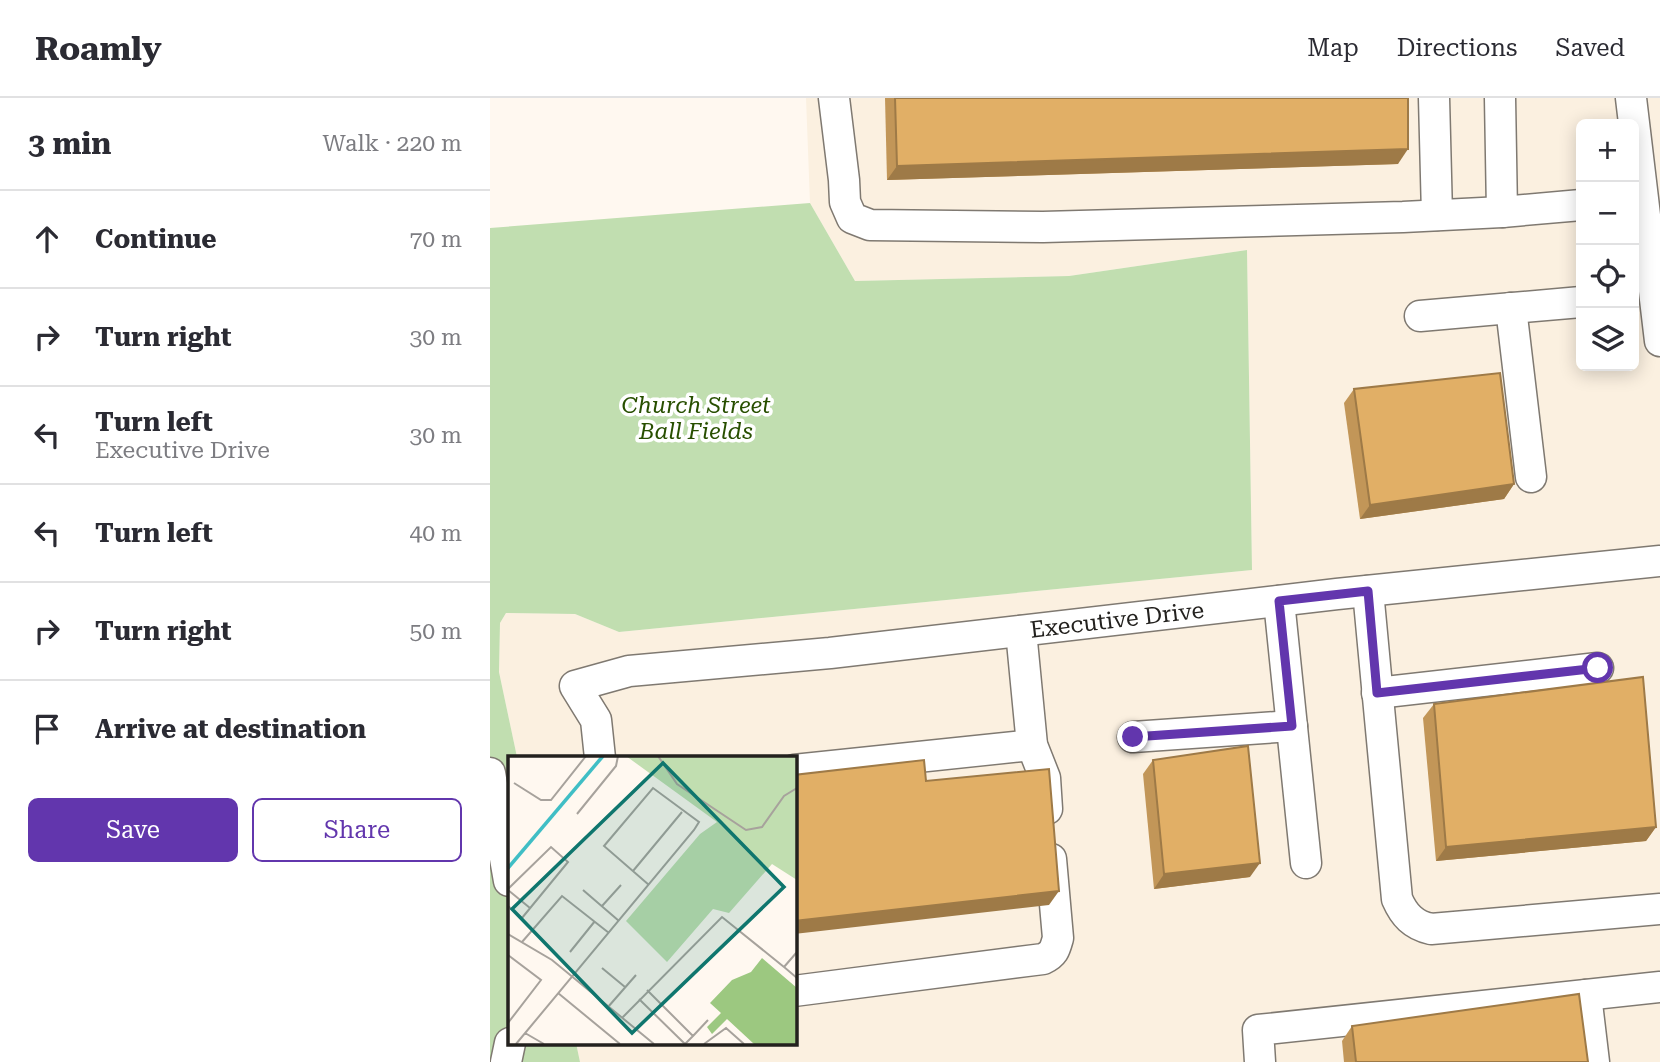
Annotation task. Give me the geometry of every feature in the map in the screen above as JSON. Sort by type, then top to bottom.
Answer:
[{"type":"street","points":[[834,98],[845,202],[852,218],[870,225],[1043,228],[1437,215],[1576,205]]},
{"type":"street","points":[[1434,98],[1437,215]]},
{"type":"street","points":[[1500,98],[1502,212]]},
{"type":"street","points":[[1631,98],[1638,182]]},
{"type":"street","points":[[1639,200],[1644,297],[1660,341]]},
{"type":"street","points":[[1420,316],[1576,302]]},
{"type":"street","points":[[1511,308],[1531,477]]},
{"type":"street","name":"Executive Drive","points":[[600,756],[596,720],[575,686],[629,671],[830,653],[1368,591],[1660,561]]},
{"type":"street","points":[[1368,591],[1396,899],[1410,920],[1421,927],[1431,929],[1660,909]]},
{"type":"street","points":[[1279,601],[1306,863]]},
{"type":"street","points":[[796,991],[1042,959],[1055,950],[1058,938],[1045,778],[1032,745],[1021,631]]},
{"type":"street","points":[[1377,693],[1598,668]]},
{"type":"street","points":[[1133,737],[1292,726]]},
{"type":"street","points":[[796,770],[1032,745]]},
{"type":"street","points":[[490,773],[508,875]]},
{"type":"street","points":[[1260,1062],[1258,1030],[1660,987]]},
{"type":"street","points":[[1586,995],[1594,1062]]},
{"type":"street","points":[[506,1062],[510,1044]]},
{"type":"shaded area","points":[[806,98],[1660,98],[1660,1062],[580,1062],[576,1044],[796,1044],[796,756],[517,756],[499,672],[500,623],[506,613],[575,614],[619,632],[1252,570],[1247,250],[1069,276],[855,281],[810,203]]},
{"type":"green space","name":"Church Street Ball Fields","points":[[810,203],[855,281],[1069,276],[1247,250],[1252,570],[619,632],[575,614],[506,613],[500,623],[499,672],[517,756],[508,756],[508,1044],[576,1044],[580,1062],[490,1062],[490,228]]},
{"type":"building","points":[[895,98],[1408,98],[1408,149],[897,166]]},
{"type":"building","points":[[1500,373],[1514,484],[1370,505],[1354,389]]},
{"type":"building","points":[[1643,677],[1656,827],[1446,847],[1434,704]]},
{"type":"building","points":[[1248,746],[1260,863],[1164,874],[1153,760]]},
{"type":"building","points":[[924,760],[926,781],[1049,769],[1059,891],[796,921],[796,775]]},
{"type":"building","points":[[1579,994],[1588,1062],[1356,1062],[1352,1026]]},
{"type":"route","points":[[1133,737],[1292,726],[1279,601],[1368,591],[1377,693],[1598,668]]}]
